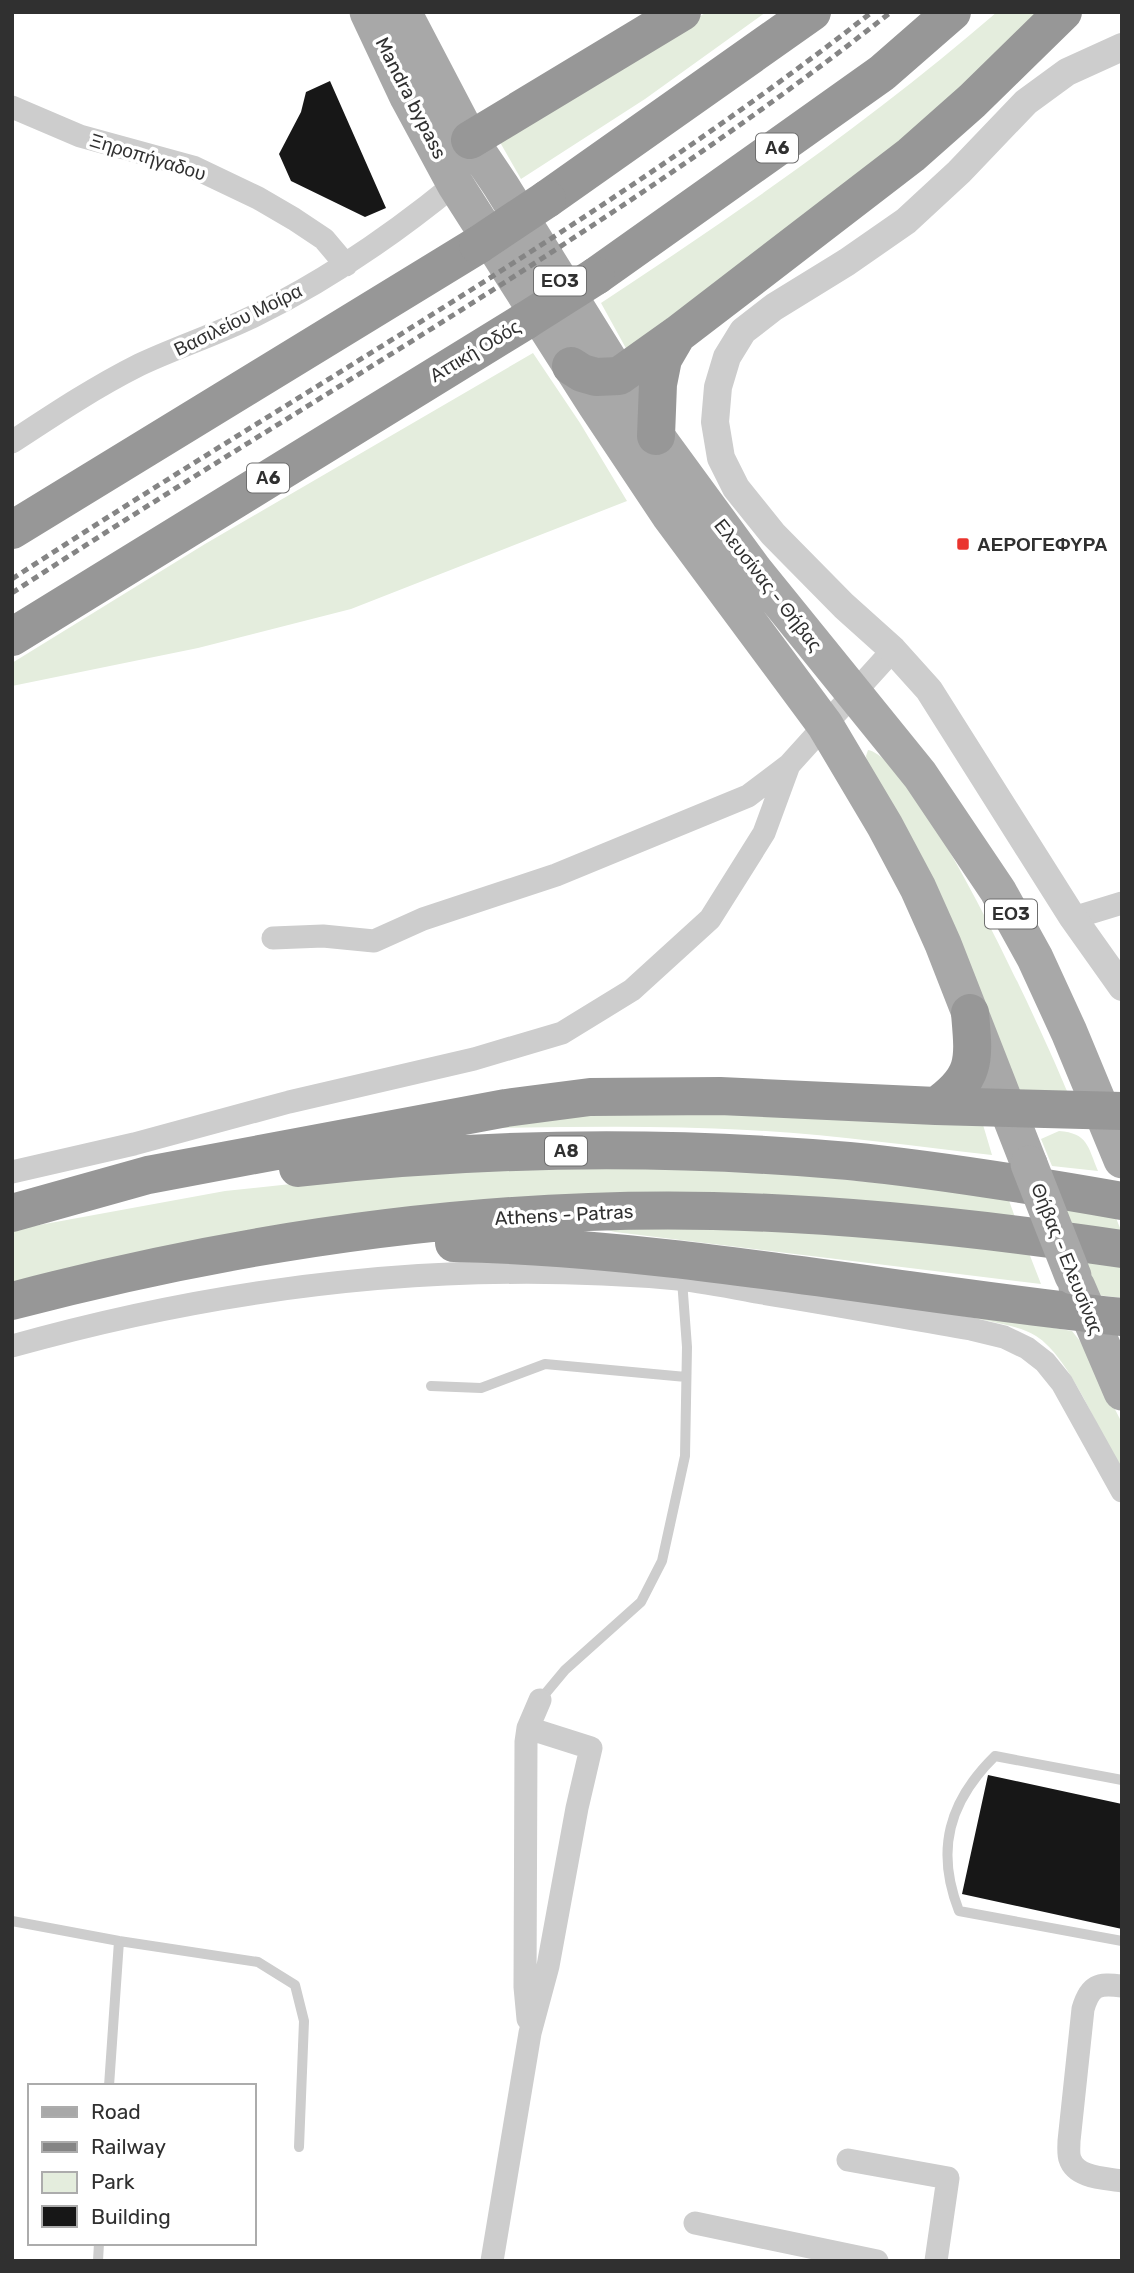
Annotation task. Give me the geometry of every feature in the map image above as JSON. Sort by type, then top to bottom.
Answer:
[{"type":"highway","points":[[470,140],[682,12]]},
{"type":"highway","points":[[12,530],[478,245],[812,12]]},
{"type":"highway","name":"Αττική Οδός","points":[[12,637],[596,275],[882,73],[952,12]]},
{"type":"highway","points":[[571,366],[596,377],[619,376],[678,334],[911,155],[990,84],[1063,12]]},
{"type":"highway","points":[[656,436],[658,384],[663,359],[678,334]]},
{"type":"highway","points":[[936,1106],[957,1091],[969,1073],[974,1050],[970,1013]]},
{"type":"highway","points":[[12,1214],[161,1172],[466,1115],[590,1097],[708,1096],[1111,1110]]},
{"type":"highway","name":"Α8","points":[[12,1214],[223,1177],[422,1156],[539,1151],[710,1153],[850,1161],[974,1176],[1122,1201]]},
{"type":"highway","name":"Athens - Patras","points":[[12,1301],[170,1262],[312,1239],[430,1224],[541,1214],[710,1211],[793,1213],[917,1222],[1122,1249]]},
{"type":"highway","points":[[312,1239],[567,1248],[1105,1315]]},
{"type":"main road","name":"Mandra bypass","points":[[368,12],[408,97],[455,184]]},
{"type":"main road","name":"Ελευσίνας - Θήβας","points":[[403,12],[470,140],[656,436],[754,570],[920,775],[998,891],[1035,958],[1069,1032],[1111,1110],[1122,1160]]},
{"type":"main road","points":[[455,184],[470,140]]},
{"type":"main road","name":"Ελευσίνας - Θήβας","points":[[455,184],[670,516],[825,725],[885,826],[918,888],[1029,1164]]},
{"type":"main road","name":"Θήβας - Ελευσίνας","points":[[1029,1164],[1073,1276],[1105,1315],[1122,1392]]},
{"type":"street","points":[[1122,47],[1067,72],[1026,102],[959,172],[906,220],[847,262],[774,307],[743,331],[727,357],[718,387],[715,422],[721,458],[736,488],[773,534],[844,606],[893,650],[929,690],[1073,918],[1122,987]]},
{"type":"street","name":"Ξηροπήγαδου","points":[[12,107],[80,136],[193,167],[258,198],[324,239],[346,265]]},
{"type":"street","name":"Βασιλείου Μοίρα","points":[[12,442],[87,394],[140,365],[256,315],[346,265],[455,184]]},
{"type":"street","points":[[273,939],[323,936],[374,942],[423,919],[556,875],[748,796],[789,765],[893,650]]},
{"type":"street","points":[[12,1171],[134,1144],[289,1102],[474,1059],[562,1032],[632,990],[710,919],[764,833],[789,765]]},
{"type":"street","points":[[1073,918],[1122,903]]},
{"type":"street","points":[[12,1346],[75,1329],[194,1304],[336,1282],[474,1273],[625,1275],[682,1280],[971,1329],[1004,1337],[1027,1348],[1045,1362],[1062,1383],[1122,1491]]},
{"type":"street","points":[[530,2033],[525,1987],[526,1742],[528,1728],[540,1700]]},
{"type":"street","points":[[492,2261],[530,2033],[548,1966],[577,1808],[591,1748],[528,1728]]},
{"type":"street","points":[[1122,1986],[1108,1984],[1095,1987],[1088,1993],[1083,2009],[1069,2141],[1070,2159],[1076,2169],[1092,2176],[1122,2181]]},
{"type":"street","points":[[848,2160],[948,2178],[936,2261]]},
{"type":"street","points":[[695,2223],[877,2261]]},
{"type":"lane","points":[[540,1700],[565,1670],[641,1602],[662,1561],[685,1456],[687,1347],[682,1280]]},
{"type":"lane","points":[[431,1385],[481,1388],[545,1364],[686,1377]]},
{"type":"lane","points":[[1122,1780],[995,1756],[971,1782],[960,1799],[953,1817],[947,1856],[952,1893],[959,1911],[1122,1941]]},
{"type":"lane","points":[[12,1921],[119,1941],[258,1962],[295,1985],[304,2021],[299,2147]]},
{"type":"lane","points":[[109,2084],[119,1941]]},
{"type":"green space","points":[[707,12],[766,12],[645,99],[521,179],[497,137]]},
{"type":"green space","points":[[997,12],[1040,12],[953,97],[870,168],[628,352],[601,303],[804,164],[902,90]]},
{"type":"green space","points":[[533,353],[580,423],[627,501],[351,609],[198,648],[12,686],[12,663],[205,544]]},
{"type":"green space","points":[[868,750],[890,765],[917,800],[947,848],[1007,961],[1067,1091],[1019,1092],[868,768]]},
{"type":"green space","points":[[591,1106],[981,1118],[992,1155],[839,1137],[714,1128],[485,1128]]},
{"type":"green space","points":[[1059,1131],[1076,1135],[1086,1143],[1098,1171],[1052,1166],[1041,1139]]},
{"type":"green space","points":[[712,1167],[1007,1195],[1016,1220],[780,1198],[12,1286],[12,1230],[225,1191],[421,1170]]},
{"type":"green space","points":[[1060,1204],[1114,1213],[1122,1233],[1069,1227]]},
{"type":"green space","points":[[608,1225],[836,1231],[1027,1248],[1041,1284],[615,1232],[607,1230]]},
{"type":"green space","points":[[1080,1252],[1122,1259],[1122,1298],[1097,1295]]},
{"type":"green space","points":[[791,1285],[1072,1331],[1080,1341],[1122,1423],[1122,1474],[1073,1379],[1049,1346],[1036,1336],[1019,1328],[989,1321]]},
{"type":"building","points":[[330,81],[386,208],[365,217],[291,181],[279,154],[301,112],[306,92]]},
{"type":"building","points":[[988,1775],[1122,1804],[1122,1929],[962,1894]]},
{"type":"railway","points":[[12,579],[448,304],[664,164],[769,90],[872,12]]},
{"type":"railway","points":[[12,593],[569,241],[786,92],[891,12]]},
{"type":"place","name":"ΑΕΡΟΓΕΦΥΡΑ","points":[[963,544]]}]
